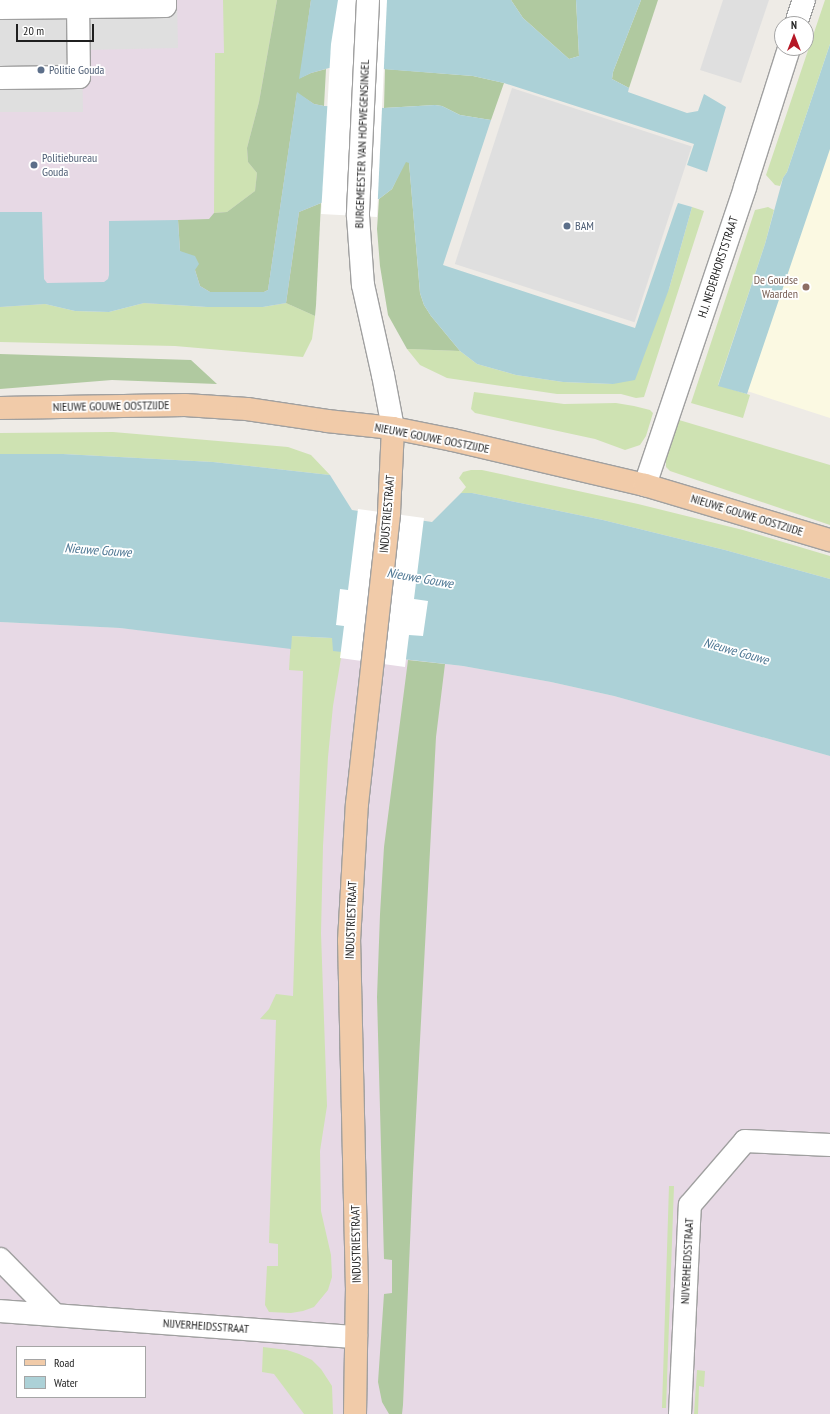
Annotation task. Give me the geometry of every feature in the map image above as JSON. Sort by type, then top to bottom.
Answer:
[{"type":"main road","name":"NIEUWE GOUWE OOSTZIJDE","points":[[0,408],[185,405],[247,409],[327,421],[393,428],[453,440],[645,485],[830,540]]},
{"type":"main road","name":"INDUSTRIESTRAAT","points":[[355,1414],[356,1337],[349,941],[357,804],[389,513],[393,428]]},
{"type":"street","points":[[0,8],[165,6],[165,0]]},
{"type":"street","name":"BURGEMEESTER VAN HOFWEGENSINGEL","points":[[368,0],[358,216],[363,285],[393,428]]},
{"type":"street","points":[[799,16],[804,0]]},
{"type":"street","points":[[0,78],[79,77],[78,7]]},
{"type":"street","name":"H.J. NEDERHORSTSTRAAT","points":[[645,485],[745,187],[786,56]]},
{"type":"street","name":"NIJVERHEIDSSTRAAT","points":[[680,1414],[690,1205],[745,1141],[830,1145]]},
{"type":"street","points":[[0,1258],[55,1315]]},
{"type":"street","name":"NIJVERHEIDSSTRAAT","points":[[6,1311],[356,1337]]},
{"type":"shaded area","points":[[0,0],[328,0],[309,305],[45,304],[0,307]]},
{"type":"shaded area","name":"Politie Gouda","points":[[0,0],[177,0],[178,48],[82,50],[83,112],[0,112]]},
{"type":"shaded area","points":[[723,0],[769,0],[741,83],[700,70]]},
{"type":"shaded area","name":"De Goudse Waarden","points":[[830,26],[830,418],[747,391],[816,183],[782,173]]},
{"type":"shaded area","name":"BAM","points":[[512,88],[692,146],[635,322],[455,264]]},
{"type":"shaded area","points":[[0,622],[120,628],[463,666],[551,682],[614,696],[830,756],[830,1414],[0,1414]]},
{"type":"green space","points":[[223,0],[277,0],[259,102],[247,148],[248,162],[257,173],[255,191],[227,212],[214,213],[215,53],[224,53]]},
{"type":"green space","points":[[277,0],[311,0],[300,78],[326,69],[324,106],[314,104],[297,93],[268,290],[264,292],[210,292],[200,286],[195,270],[180,251],[178,220],[209,219],[214,213],[227,212],[255,191],[257,173],[248,162],[247,148],[259,102]]},
{"type":"green space","points":[[511,0],[576,0],[579,56],[569,59],[523,18]]},
{"type":"green space","points":[[641,0],[658,0],[629,88],[612,79],[613,72]]},
{"type":"green space","points":[[825,0],[830,0],[830,44],[787,172],[780,186],[775,185],[766,175],[806,56],[814,56],[814,33]]},
{"type":"green space","points":[[385,69],[473,76],[504,83],[491,120],[460,115],[442,106],[435,105],[384,108]]},
{"type":"green space","points":[[405,162],[409,162],[420,293],[424,305],[431,316],[460,351],[407,349],[388,315],[380,266],[377,229],[379,199],[392,189]]},
{"type":"green space","points":[[321,203],[315,316],[286,303],[299,212]]},
{"type":"green space","points":[[692,207],[704,211],[644,397],[636,398],[621,394],[557,394],[447,378],[420,365],[407,349],[460,351],[477,364],[516,375],[563,382],[613,384],[669,289]]},
{"type":"green space","points":[[768,207],[774,210],[765,244],[718,385],[750,395],[743,418],[691,403],[755,210]]},
{"type":"green space","points":[[144,303],[207,307],[263,307],[286,303],[315,316],[312,339],[303,357],[175,346],[0,342],[0,307],[45,304],[75,311],[109,312]]},
{"type":"green space","points":[[0,354],[191,360],[217,384],[112,380],[0,389]]},
{"type":"green space","points":[[474,392],[564,404],[616,403],[650,410],[653,413],[646,436],[640,445],[625,450],[595,439],[475,413],[471,409]]},
{"type":"green space","points":[[679,420],[830,465],[830,525],[670,471],[666,467],[666,454],[677,421]]},
{"type":"green space","points":[[113,432],[288,447],[311,455],[330,475],[213,462],[63,454],[0,454],[0,433]]},
{"type":"green space","points":[[482,470],[638,504],[743,530],[830,556],[830,579],[725,550],[603,520],[472,493],[461,493],[466,487],[459,478],[463,472]]},
{"type":"green space","points":[[291,636],[332,638],[342,652],[333,706],[328,757],[323,846],[321,933],[327,1106],[320,1151],[321,1211],[331,1255],[332,1277],[328,1290],[314,1307],[291,1313],[269,1312],[265,1305],[267,1266],[278,1266],[278,1244],[269,1243],[276,1020],[260,1019],[269,1009],[276,994],[293,996],[303,671],[289,670]]},
{"type":"green space","points":[[408,660],[445,664],[436,737],[413,1173],[403,1405],[402,1414],[389,1414],[382,1402],[378,1382],[384,1294],[392,1293],[392,1260],[384,1259],[377,997],[384,847]]},
{"type":"green space","points":[[669,1186],[674,1186],[666,1408],[662,1408]]},
{"type":"green space","points":[[263,1347],[287,1350],[312,1360],[321,1369],[332,1386],[333,1414],[304,1414],[274,1374],[262,1372]]},
{"type":"green space","points":[[697,1370],[705,1371],[704,1387],[699,1386],[698,1414],[694,1414]]},
{"type":"water","points":[[311,0],[511,0],[523,18],[569,59],[579,56],[576,0],[641,0],[613,72],[612,79],[629,88],[628,92],[687,113],[698,111],[704,94],[726,107],[707,172],[687,165],[694,144],[504,83],[473,76],[369,68],[329,68],[311,73],[299,79]]},
{"type":"water","points":[[830,44],[830,149],[747,394],[718,386],[765,244],[783,178],[787,172]]},
{"type":"water","points":[[297,92],[314,104],[324,106],[384,108],[435,105],[442,106],[460,115],[491,120],[443,265],[635,328],[678,203],[692,207],[669,289],[635,380],[613,384],[563,382],[516,375],[477,364],[460,351],[431,316],[424,305],[420,293],[409,163],[406,162],[392,189],[379,199],[321,203],[299,212],[286,303],[263,307],[207,307],[144,303],[109,312],[75,311],[45,304],[0,307],[0,212],[42,212],[44,279],[47,283],[104,282],[108,279],[109,221],[178,220],[180,251],[195,256],[199,264],[195,270],[200,286],[210,292],[264,292],[268,290]]},
{"type":"water","name":"Nieuwe Gouwe","points":[[0,454],[63,454],[213,462],[330,475],[352,510],[432,522],[461,493],[472,493],[603,520],[725,550],[830,579],[830,756],[614,696],[551,682],[463,666],[333,651],[332,638],[292,636],[291,649],[120,628],[0,622]]},
{"type":"pier","points":[[338,0],[387,0],[377,217],[321,214],[331,44]]},
{"type":"pier","points":[[358,509],[424,518],[414,599],[428,601],[423,636],[409,635],[405,667],[340,658],[344,626],[336,625],[340,589],[348,590]]},
{"type":"place","name":"Politie Gouda","points":[[41,70]]},
{"type":"place","name":"Politiebureau Gouda","points":[[34,165]]},
{"type":"place","name":"BAM","points":[[567,226]]},
{"type":"place","name":"De Goudse Waarden","points":[[806,287]]}]
